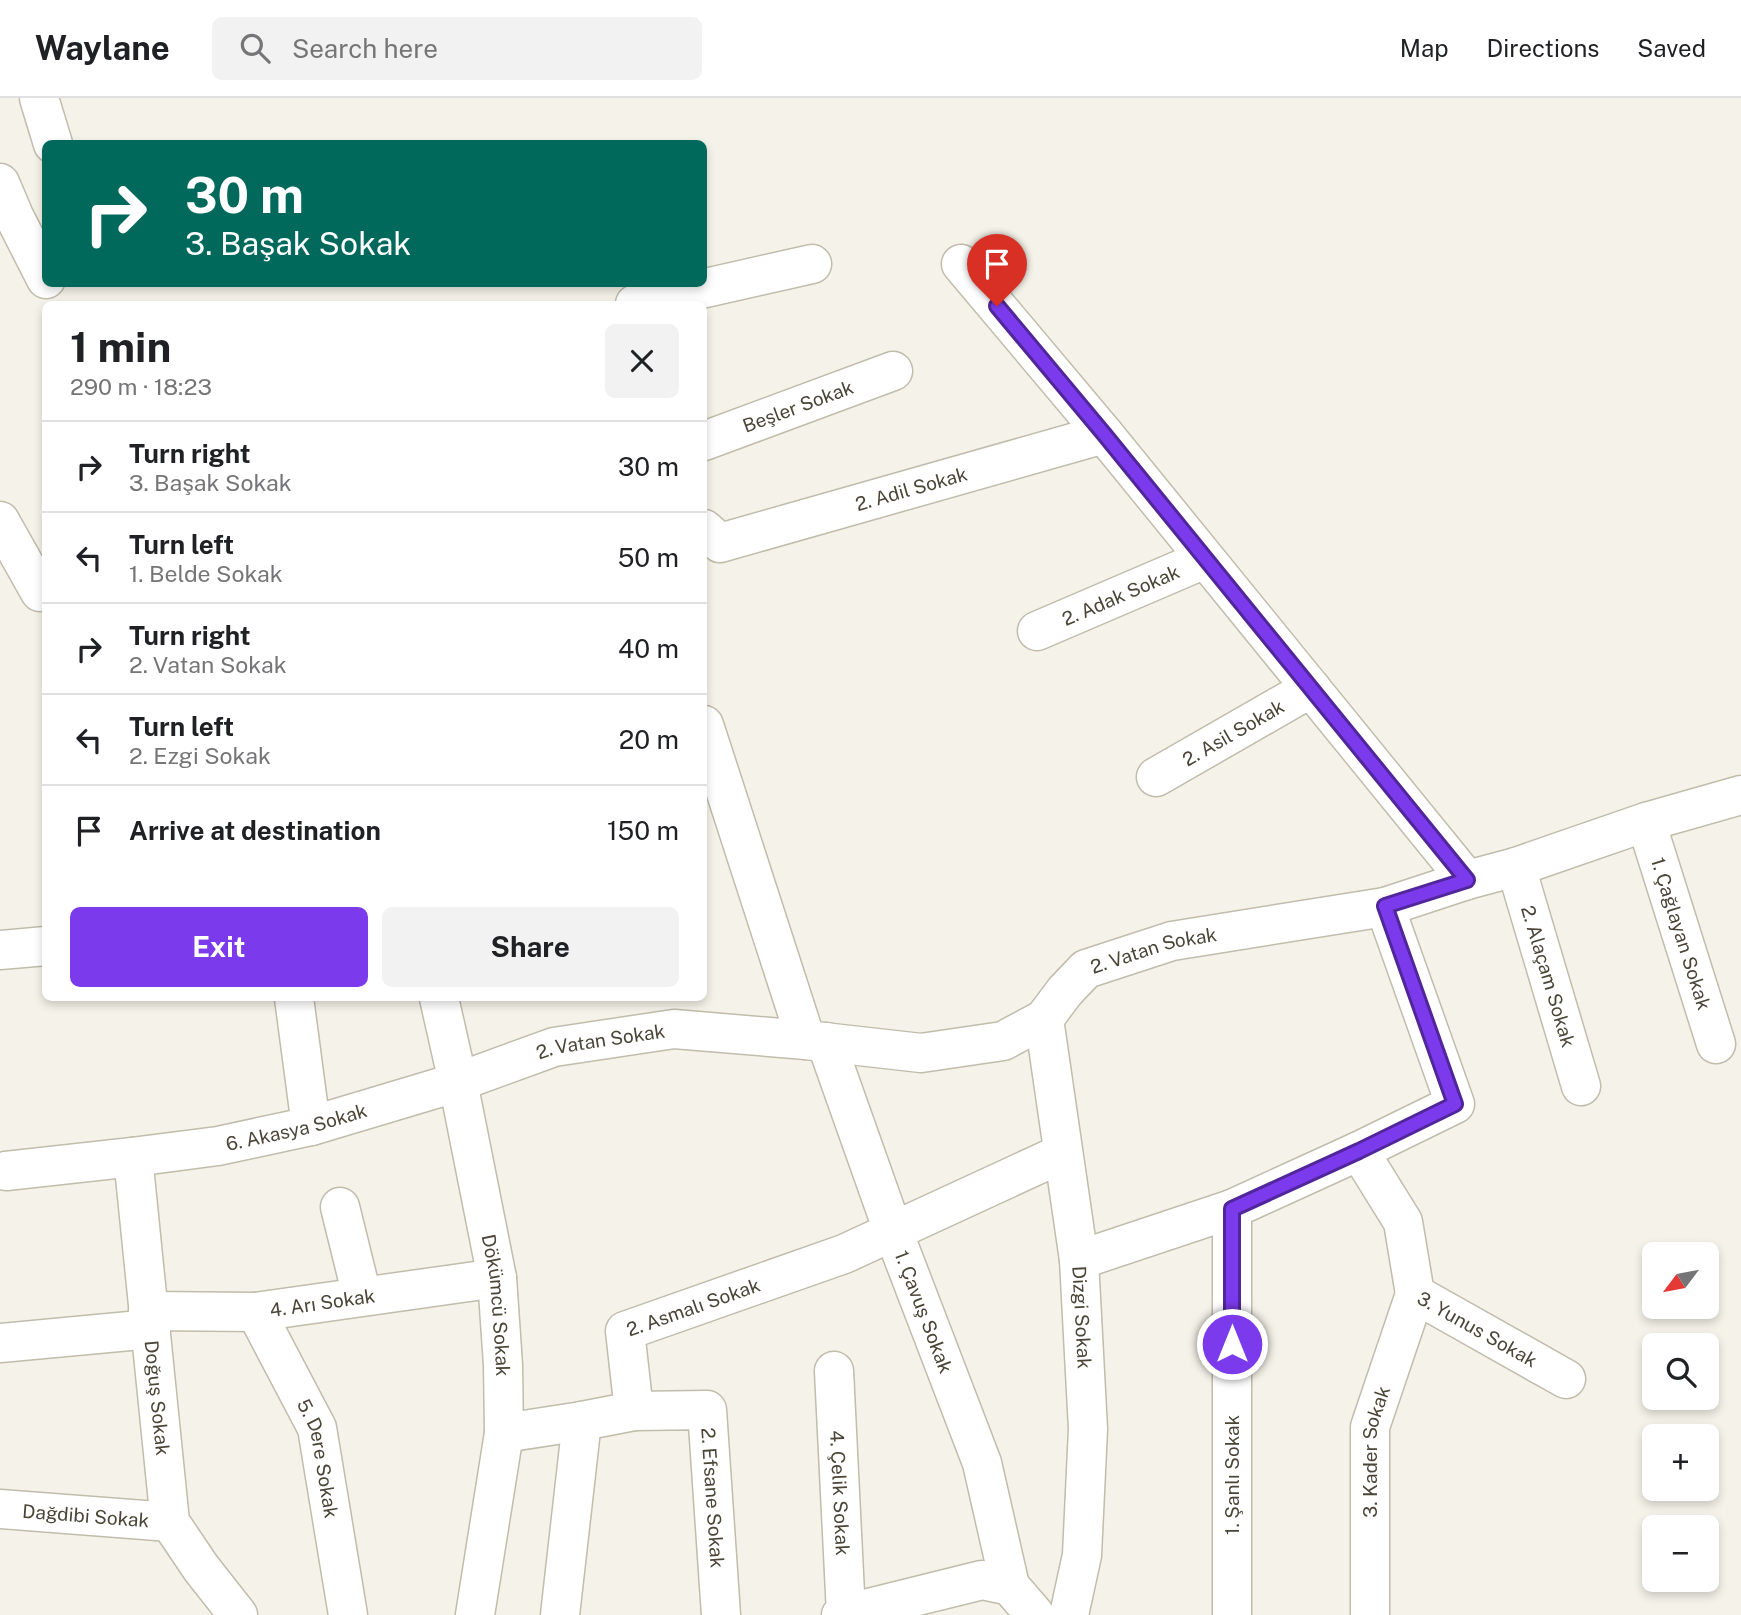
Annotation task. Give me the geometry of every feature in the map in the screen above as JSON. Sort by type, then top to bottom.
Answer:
[{"type":"street","points":[[38,98],[52,140]]},
{"type":"street","points":[[7,199],[42,271]]},
{"type":"street","points":[[648,301],[812,264]]},
{"type":"street","points":[[961,264],[1104,434],[1467,880]]},
{"type":"street","name":"Beşler Sokak","points":[[707,441],[893,371]]},
{"type":"street","name":"2. Adil Sokak","points":[[712,536],[1104,434]]},
{"type":"street","points":[[0,521],[42,592]]},
{"type":"street","name":"2. Adak Sokak","points":[[1037,631],[1205,559]]},
{"type":"street","points":[[0,575],[42,594]]},
{"type":"street","name":"2. Asil Sokak","points":[[1156,777],[1311,688]]},
{"type":"street","name":"1. Çavuş Sokak","points":[[707,733],[816,1041],[893,1231],[982,1463],[1010,1586]]},
{"type":"street","name":"2. Vatan Sokak","points":[[458,1082],[554,1047],[674,1029],[921,1052],[1003,1041],[1044,1019],[1086,969],[1172,941],[1385,906],[1516,867],[1646,822],[1741,795]]},
{"type":"street","name":"1. Çağlayan Sokak","points":[[1646,822],[1716,1044]]},
{"type":"street","name":"2. Alaçam Sokak","points":[[1516,867],[1581,1086]]},
{"type":"street","points":[[1079,1260],[1232,1209],[1455,1104],[1385,906]]},
{"type":"street","points":[[0,950],[42,946]]},
{"type":"street","points":[[294,1001],[311,1126]]},
{"type":"street","name":"Dökümcü Sokak","points":[[440,1001],[496,1278],[503,1365],[504,1433],[475,1615]]},
{"type":"street","name":"Dizgi Sokak","points":[[1044,1019],[1079,1260],[1088,1429],[1082,1555],[1069,1615]]},
{"type":"street","name":"6. Akasya Sokak","points":[[6,1171],[218,1146],[311,1126],[458,1082]]},
{"type":"street","name":"3. Yunus Sokak","points":[[1359,1151],[1403,1222],[1415,1294],[1566,1379]]},
{"type":"street","name":"2. Asmalı Sokak","points":[[634,1411],[625,1331],[845,1254],[1063,1153]]},
{"type":"street","name":"Doğuş Sokak","points":[[133,1157],[170,1522],[201,1568],[238,1615]]},
{"type":"street","points":[[340,1208],[362,1296]]},
{"type":"street","name":"1. Şanlı Sokak","points":[[1232,1209],[1232,1615]]},
{"type":"street","name":"4. Arı Sokak","points":[[0,1343],[150,1320],[256,1311],[496,1278]]},
{"type":"street","name":"3. Kader Sokak","points":[[1370,1615],[1370,1427],[1415,1294]]},
{"type":"street","name":"5. Dere Sokak","points":[[256,1311],[317,1428],[348,1615]]},
{"type":"street","name":"4. Çelik Sokak","points":[[834,1371],[843,1615]]},
{"type":"street","name":"2. Efsane Sokak","points":[[634,1411],[707,1410],[721,1615]]},
{"type":"street","points":[[504,1433],[634,1411]]},
{"type":"street","points":[[559,1615],[582,1421]]},
{"type":"street","name":"Dağdibi Sokak","points":[[0,1509],[170,1522]]},
{"type":"street","points":[[843,1615],[982,1580],[1010,1586],[1035,1615]]},
{"type":"route","points":[[997,306],[1467,880],[1385,906],[1455,1104],[1232,1209],[1232,1344]]}]
